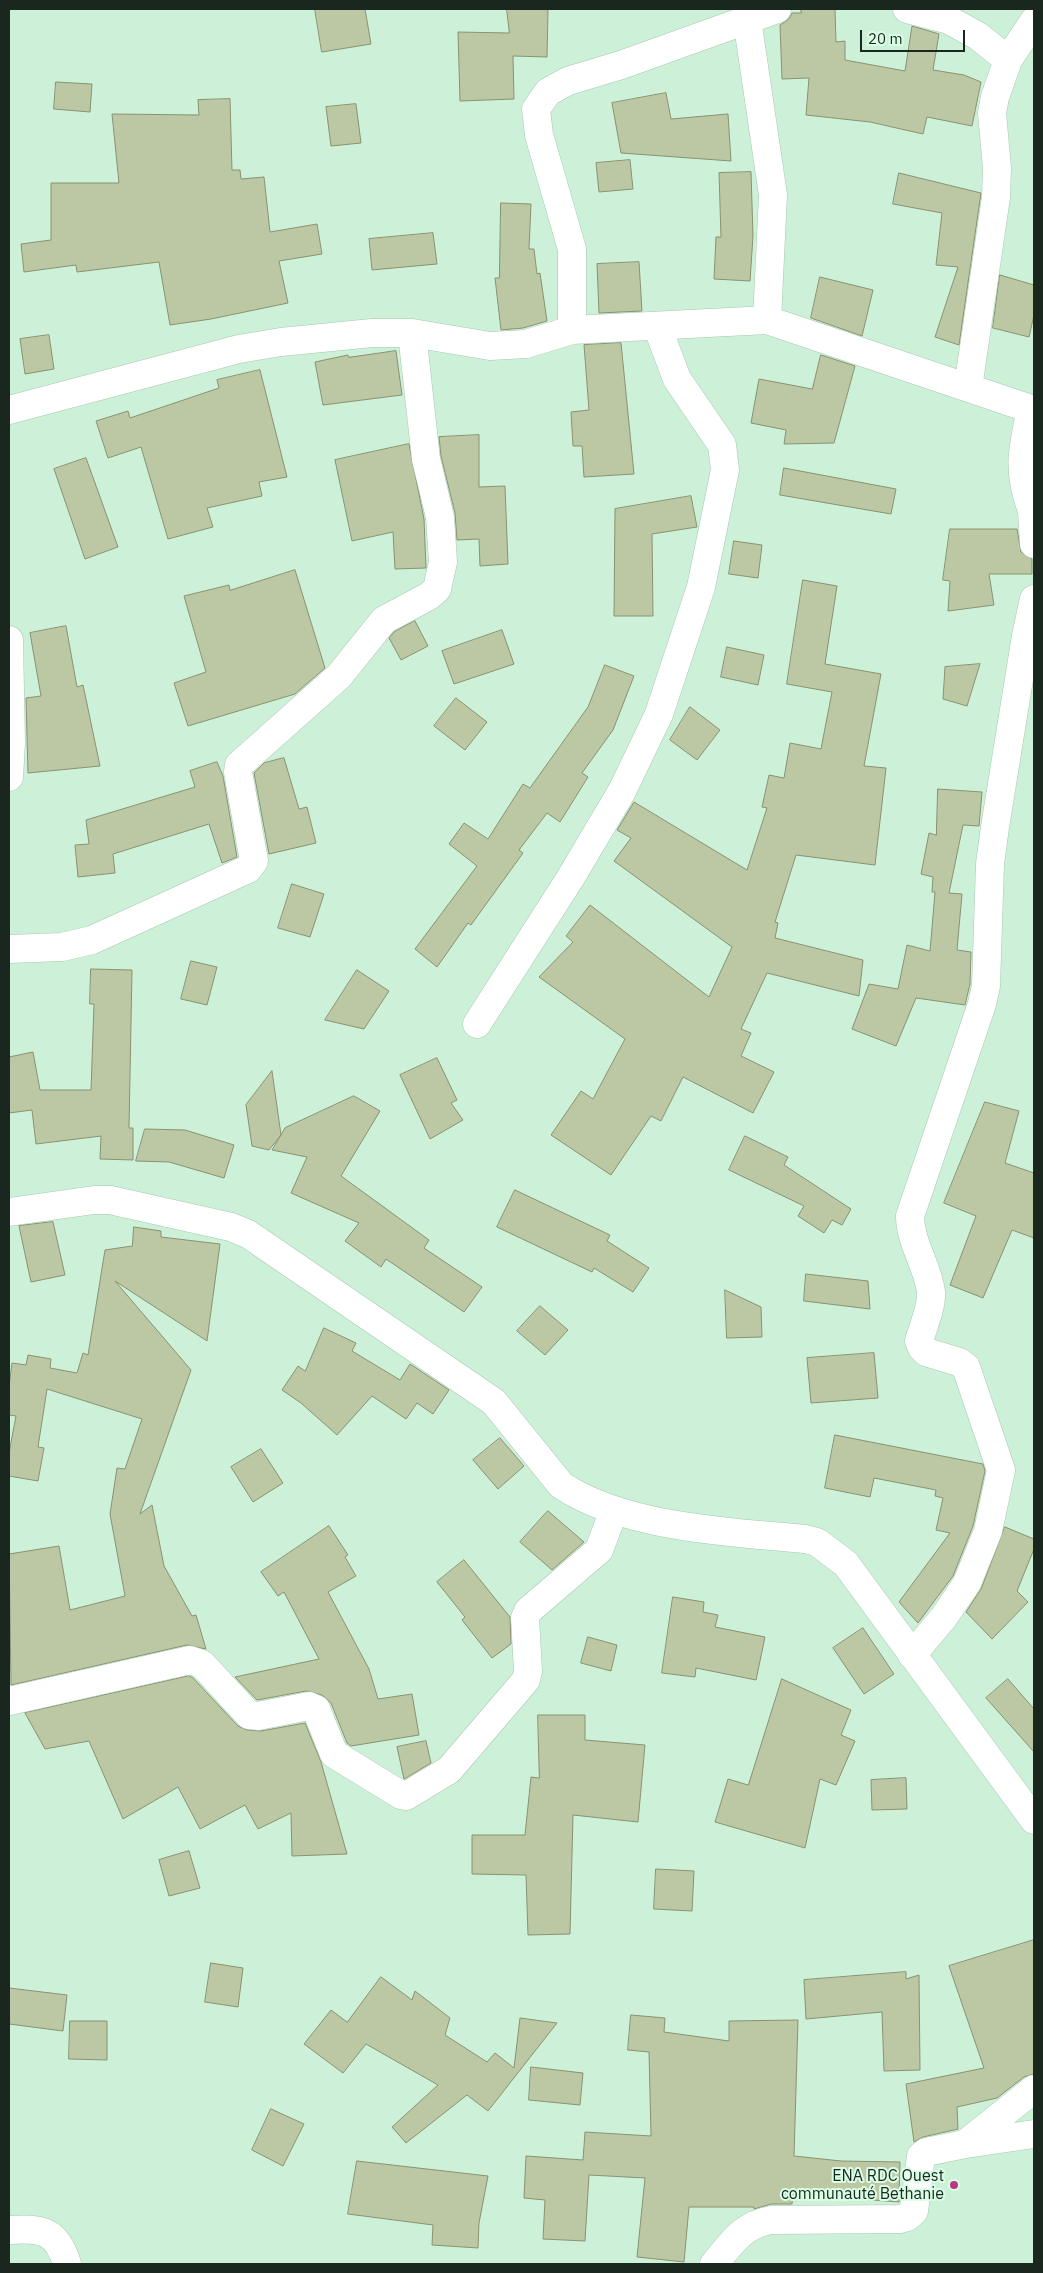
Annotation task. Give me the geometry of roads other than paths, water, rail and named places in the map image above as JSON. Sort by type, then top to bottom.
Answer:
[{"type":"street","points":[[572,330],[572,249],[539,135],[536,109],[548,92],[568,81],[621,65],[747,14],[777,9]]},
{"type":"street","points":[[907,9],[949,20],[978,36],[1008,60]]},
{"type":"street","points":[[747,14],[773,195],[767,320]]},
{"type":"street","points":[[968,388],[996,197],[997,168],[992,113],[994,97],[1008,60],[1034,21]]},
{"type":"street","points":[[9,410],[239,349],[281,342],[372,333],[412,333],[490,346],[526,344],[572,330],[767,320],[1032,411],[1022,454],[1021,472],[1023,487],[1033,511],[1034,544]]},
{"type":"street","points":[[477,1024],[566,885],[622,791],[659,714],[701,587],[726,470],[722,445],[677,379],[657,326]]},
{"type":"street","points":[[9,949],[62,947],[92,940],[248,869],[254,861],[238,772],[239,765],[339,676],[384,620],[429,596],[437,589],[443,562],[440,518],[426,459],[412,333]]},
{"type":"street","points":[[912,1655],[944,1617],[967,1583],[988,1531],[1001,1470],[966,1367],[959,1362],[926,1352],[919,1341],[931,1294],[929,1281],[910,1227],[910,1216],[982,1004],[986,986],[990,864],[1026,636],[1034,599]]},
{"type":"street","points":[[9,640],[11,744],[9,776]]},
{"type":"street","points":[[9,1212],[94,1200],[110,1200],[232,1227],[248,1234],[480,1391],[494,1402],[561,1485],[572,1492],[614,1510],[711,1531],[806,1539],[817,1542],[846,1564],[1034,1820]]},
{"type":"street","points":[[9,1701],[190,1660],[195,1661],[202,1664],[249,1714],[258,1716],[309,1706],[316,1708],[334,1754],[401,1795],[406,1796],[448,1770],[526,1680],[528,1671],[525,1618],[528,1611],[599,1550],[614,1510]]},
{"type":"street","points":[[965,2144],[1034,2089]]},
{"type":"street","points":[[714,2264],[740,2233],[756,2223],[771,2220],[907,2217],[914,2211],[918,2163],[921,2156],[926,2152],[1034,2134]]},
{"type":"street","points":[[9,2230],[32,2229],[50,2234],[62,2248],[67,2264]]},
{"type":"place","name":"ENA RDC Ouest communauté Bethanie","points":[[954,2185]]}]
